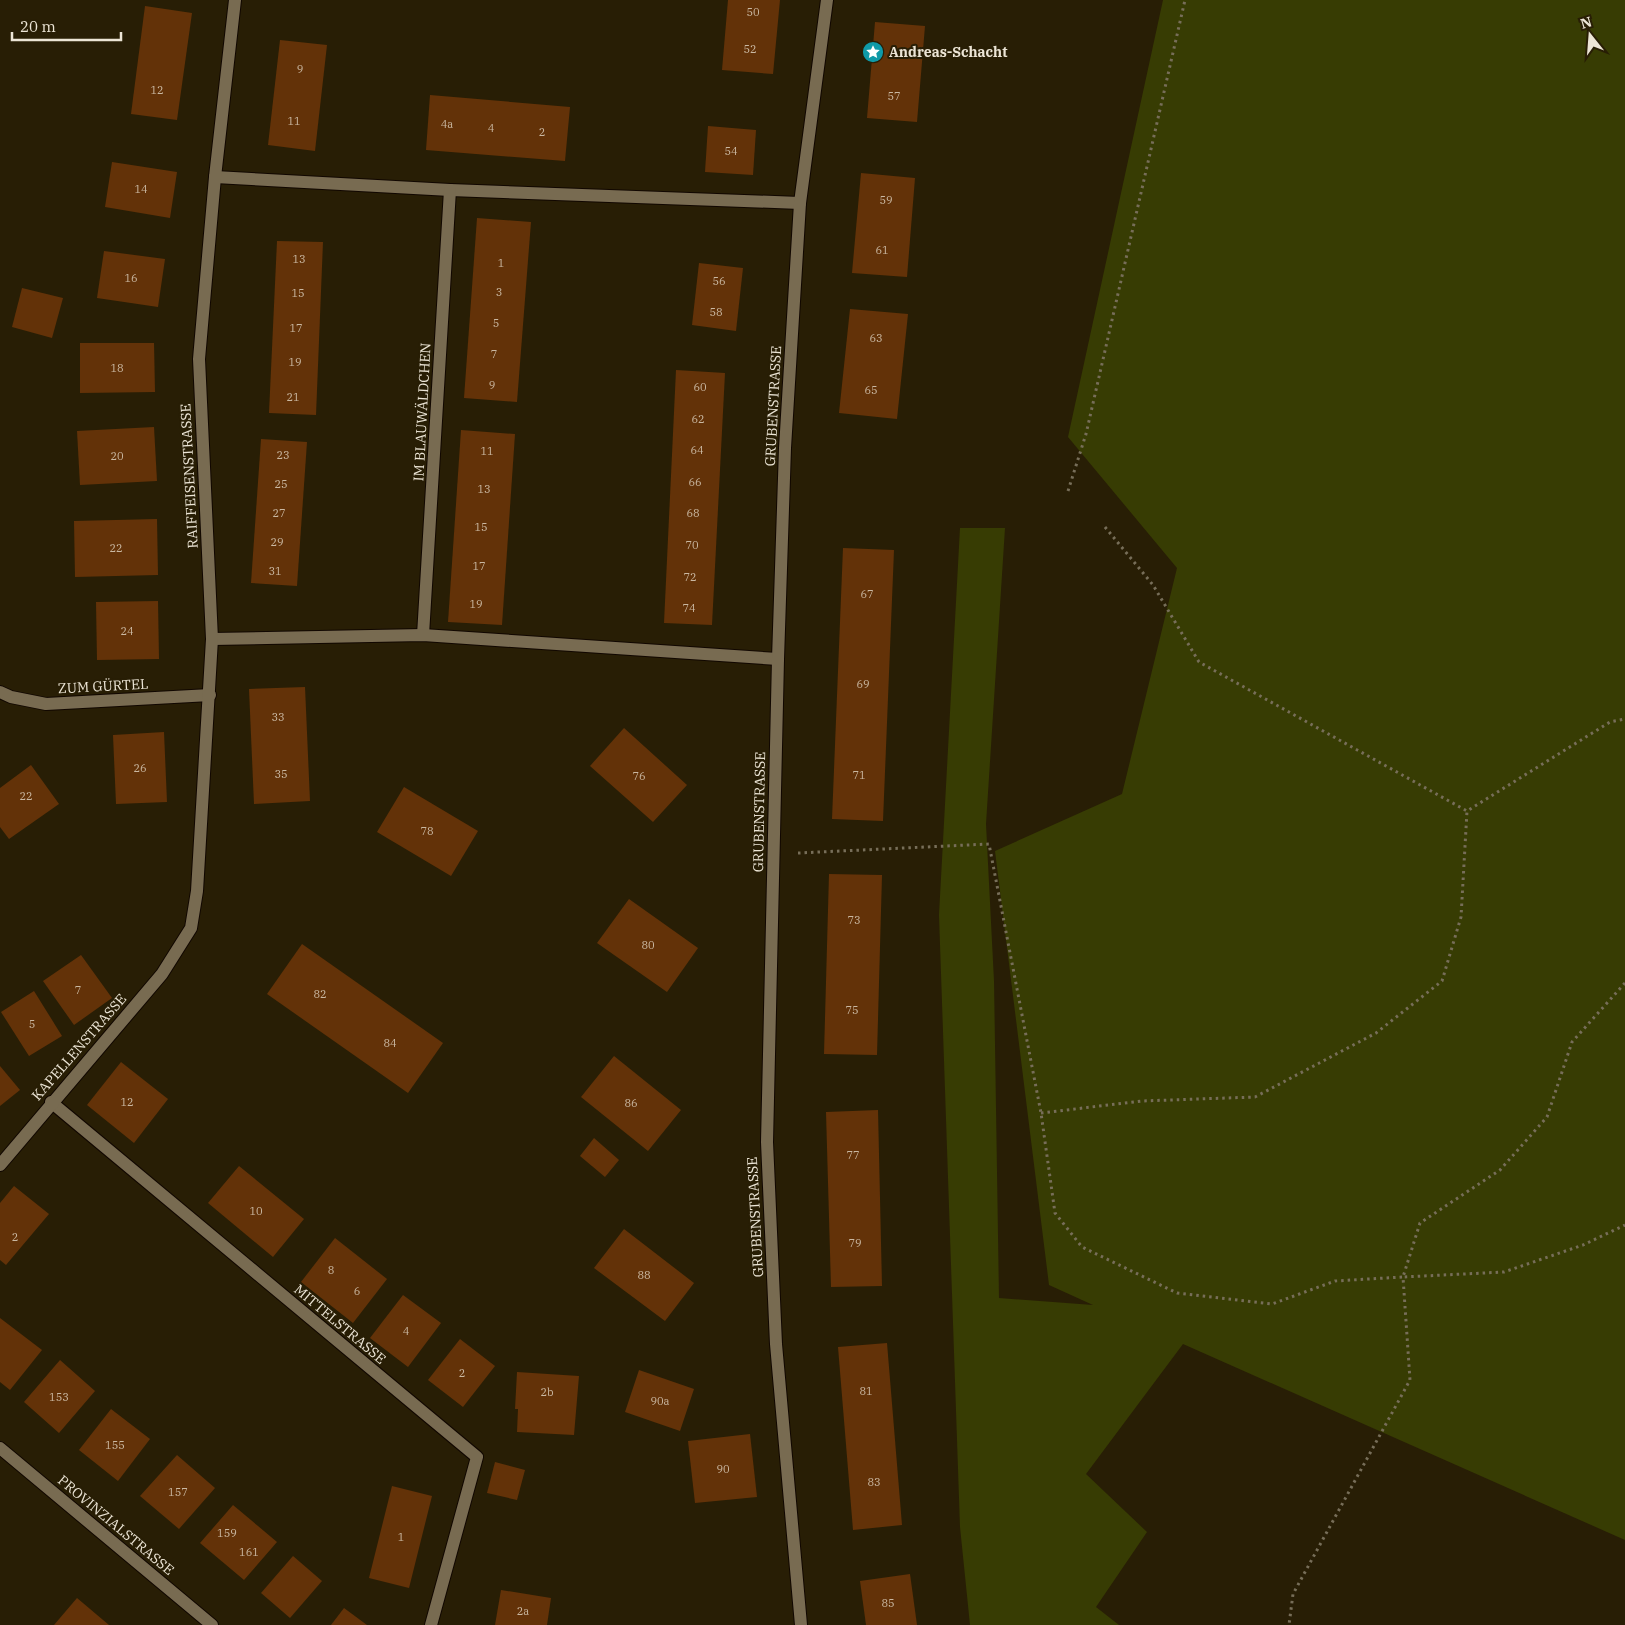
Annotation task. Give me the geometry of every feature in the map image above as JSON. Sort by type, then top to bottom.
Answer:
[{"type":"street","name":"RAIFFEISENSTRASSE","points":[[180,948],[191,928],[197,892],[212,639],[198,359],[214,177],[235,0]]},
{"type":"street","name":"GRUBENSTRASSE","points":[[801,1625],[776,1344],[767,1142],[778,659],[785,448],[800,203],[827,0]]},
{"type":"street","points":[[214,177],[450,190],[800,203]]},
{"type":"street","name":"IM BLAUWÄLDCHEN","points":[[423,636],[450,190]]},
{"type":"street","points":[[212,639],[423,636],[778,659]]},
{"type":"street","name":"ZUM GÜRTEL","points":[[0,692],[11,697],[46,704],[210,695]]},
{"type":"street","name":"KAPELLENSTRASSE","points":[[0,1165],[51,1102],[162,974],[180,948]]},
{"type":"street","name":"MITTELSTRASSE","points":[[51,1102],[476,1457],[431,1625]]},
{"type":"street","name":"PROVINZIALSTRASSE","points":[[0,1448],[212,1625]]},
{"type":"path","points":[[1068,491],[1086,434],[1185,0]]},
{"type":"path","points":[[1105,527],[1153,585],[1199,662],[1466,811]]},
{"type":"path","points":[[1466,811],[1610,722],[1625,720]]},
{"type":"path","points":[[1040,1113],[1142,1101],[1255,1097],[1376,1033],[1442,981],[1461,918],[1466,811]]},
{"type":"path","points":[[773,854],[989,844],[1040,1113],[1054,1213],[1082,1247],[1177,1293],[1272,1304],[1335,1281],[1504,1272],[1583,1245],[1625,1225]]},
{"type":"path","points":[[1289,1625],[1293,1594],[1410,1380],[1404,1277],[1420,1223],[1500,1170],[1547,1117],[1572,1042],[1625,983]]},
{"type":"green space","points":[[1163,0],[1625,0],[1625,1540],[1183,1344],[1086,1474],[1147,1532],[1096,1607],[1119,1625],[970,1625],[960,1527],[939,915],[960,528],[1005,528],[986,824],[994,981],[999,1298],[1093,1305],[1049,1285],[995,851],[1122,794],[1177,568],[1068,437]]},
{"type":"building","points":[[728,0],[780,0],[773,74],[722,70]]},
{"type":"building","points":[[145,6],[192,13],[177,120],[131,114]]},
{"type":"building","points":[[875,22],[925,26],[917,122],[867,118]]},
{"type":"building","points":[[280,40],[327,45],[315,151],[268,145]]},
{"type":"building","points":[[430,95],[570,107],[565,161],[426,150]]},
{"type":"building","points":[[708,126],[756,130],[753,175],[705,172]]},
{"type":"building","points":[[112,162],[177,172],[170,218],[105,207]]},
{"type":"building","points":[[861,173],[915,178],[907,277],[852,273]]},
{"type":"building","points":[[477,218],[531,222],[517,402],[464,398]]},
{"type":"building","points":[[277,241],[323,242],[316,415],[269,413]]},
{"type":"building","points":[[104,251],[165,259],[158,307],[97,298]]},
{"type":"building","points":[[699,263],[743,268],[736,331],[692,325]]},
{"type":"building","points":[[22,288],[63,298],[52,338],[12,327]]},
{"type":"building","points":[[850,309],[908,314],[897,419],[839,413]]},
{"type":"building","points":[[80,343],[154,343],[155,392],[80,393]]},
{"type":"building","points":[[676,370],[725,373],[712,625],[664,623]]},
{"type":"building","points":[[154,427],[157,481],[80,485],[77,431]]},
{"type":"building","points":[[461,430],[515,434],[502,625],[448,622]]},
{"type":"building","points":[[261,439],[307,442],[297,586],[251,583]]},
{"type":"building","points":[[157,519],[158,575],[75,577],[74,521]]},
{"type":"building","points":[[843,548],[894,550],[883,821],[832,819]]},
{"type":"building","points":[[158,601],[159,659],[97,660],[96,602]]},
{"type":"building","points":[[305,687],[310,801],[254,804],[249,689]]},
{"type":"building","points":[[624,728],[687,785],[653,822],[590,766]]},
{"type":"building","points":[[164,732],[167,802],[116,804],[113,735]]},
{"type":"building","points":[[31,765],[59,804],[9,839],[0,827],[0,788]]},
{"type":"building","points":[[404,787],[478,831],[451,876],[377,832]]},
{"type":"building","points":[[829,874],[882,875],[877,1055],[824,1054]]},
{"type":"building","points":[[629,899],[698,948],[667,992],[597,943]]},
{"type":"building","points":[[302,944],[443,1043],[408,1093],[267,994]]},
{"type":"building","points":[[81,955],[112,998],[74,1025],[43,981]]},
{"type":"building","points":[[34,991],[62,1036],[29,1056],[1,1012]]},
{"type":"building","points":[[614,1056],[681,1110],[648,1151],[581,1097]]},
{"type":"building","points":[[121,1062],[168,1099],[134,1143],[87,1105]]},
{"type":"building","points":[[0,1066],[20,1090],[0,1106]]},
{"type":"building","points":[[878,1110],[882,1286],[831,1287],[826,1112]]},
{"type":"building","points":[[594,1138],[619,1160],[605,1177],[580,1156]]},
{"type":"building","points":[[239,1166],[304,1219],[273,1257],[208,1203]]},
{"type":"building","points":[[14,1186],[49,1214],[6,1265],[0,1260],[0,1203]]},
{"type":"building","points":[[624,1229],[694,1283],[665,1321],[594,1268]]},
{"type":"building","points":[[335,1238],[387,1279],[353,1323],[301,1282]]},
{"type":"building","points":[[403,1295],[441,1323],[408,1367],[370,1338]]},
{"type":"building","points":[[0,1318],[42,1350],[10,1390],[0,1382]]},
{"type":"building","points":[[460,1339],[495,1366],[463,1407],[428,1380]]},
{"type":"building","points":[[887,1343],[902,1525],[853,1530],[838,1347]]},
{"type":"building","points":[[60,1360],[95,1391],[59,1433],[24,1402]]},
{"type":"building","points":[[639,1370],[694,1389],[680,1431],[625,1412]]},
{"type":"building","points":[[517,1372],[579,1376],[574,1435],[517,1432],[518,1409],[515,1409]]},
{"type":"building","points":[[111,1409],[150,1439],[118,1481],[79,1450]]},
{"type":"building","points":[[750,1434],[757,1497],[695,1503],[688,1441]]},
{"type":"building","points":[[177,1455],[215,1488],[179,1529],[140,1496]]},
{"type":"building","points":[[495,1462],[525,1470],[517,1500],[487,1493]]},
{"type":"building","points":[[392,1486],[432,1496],[409,1588],[369,1578]]},
{"type":"building","points":[[233,1505],[277,1542],[244,1580],[200,1543]]},
{"type":"building","points":[[293,1556],[322,1581],[290,1618],[261,1593]]},
{"type":"building","points":[[910,1574],[917,1625],[866,1625],[860,1581]]},
{"type":"building","points":[[501,1590],[551,1598],[547,1625],[495,1625]]},
{"type":"building","points":[[77,1598],[109,1625],[54,1625]]},
{"type":"building","points":[[344,1608],[367,1625],[331,1625]]},
{"type":"place","name":"Andreas-Schacht","points":[[873,52]]}]
